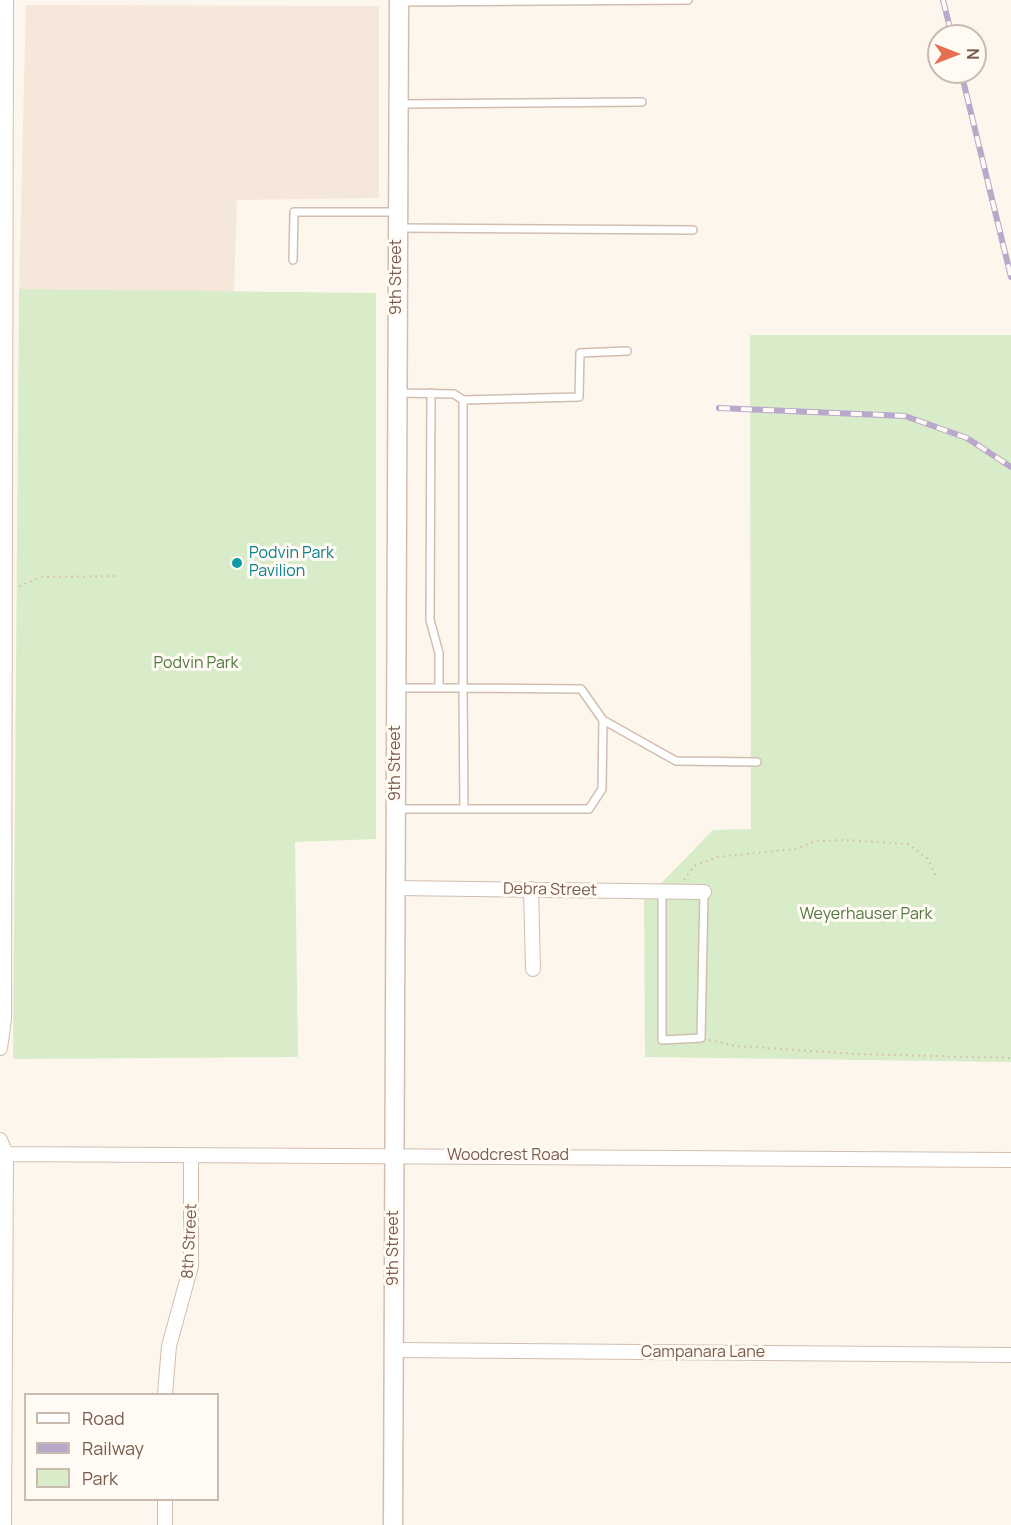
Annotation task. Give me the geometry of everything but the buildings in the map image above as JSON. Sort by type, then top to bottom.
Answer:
[{"type":"street","points":[[0,1048],[4,1019],[2,900],[2,693],[5,592],[3,137],[6,0]]},
{"type":"street","name":"9th Street","points":[[393,1525],[399,1]]},
{"type":"street","name":"Debra Street","points":[[396,888],[704,892]]},
{"type":"street","points":[[531,889],[533,969]]},
{"type":"street","points":[[0,1140],[3,1154],[4,1525]]},
{"type":"street","name":"Woodcrest Road","points":[[3,1154],[191,1157],[393,1155],[1011,1160]]},
{"type":"street","name":"8th Street","points":[[165,1393],[169,1346],[191,1266],[191,1157]]},
{"type":"street","name":"Campanara Lane","points":[[395,1350],[1011,1355]]},
{"type":"street","points":[[165,1501],[165,1525]]},
{"type":"lane","points":[[399,1],[688,0]]},
{"type":"lane","points":[[398,104],[642,102]]},
{"type":"lane","points":[[293,260],[294,212],[398,220],[693,230]]},
{"type":"lane","points":[[396,393],[454,394],[463,400],[579,397],[580,353],[627,351]]},
{"type":"lane","points":[[431,393],[430,620],[439,653],[439,688]]},
{"type":"lane","points":[[463,400],[464,809]]},
{"type":"lane","points":[[397,688],[581,689],[603,720],[676,761],[757,762]]},
{"type":"lane","points":[[396,810],[589,809],[602,789],[603,720]]},
{"type":"lane","points":[[669,891],[662,1040],[701,1038],[704,892]]},
{"type":"path","points":[[5,592],[42,577],[118,576]]},
{"type":"path","points":[[669,891],[694,866],[717,857],[795,849],[816,841],[845,840],[908,844],[928,860],[936,876]]},
{"type":"path","points":[[701,1038],[736,1046],[856,1054],[1011,1058]]},
{"type":"shaded area","points":[[26,5],[379,6],[379,198],[237,200],[234,292],[19,289]]},
{"type":"green space","name":"Podvin Park","points":[[19,289],[376,293],[376,839],[295,842],[298,1057],[13,1059]]},
{"type":"green space","name":"Weyerhauser Park","points":[[750,335],[1011,335],[1011,1062],[645,1057],[644,901],[713,830],[751,829]]},
{"type":"railway","points":[[943,0],[949,24]]},
{"type":"railway","points":[[964,84],[1011,277]]},
{"type":"railway","points":[[719,408],[905,416],[967,438],[1011,467]]},
{"type":"place","name":"Podvin Park Pavilion","points":[[237,563]]}]
